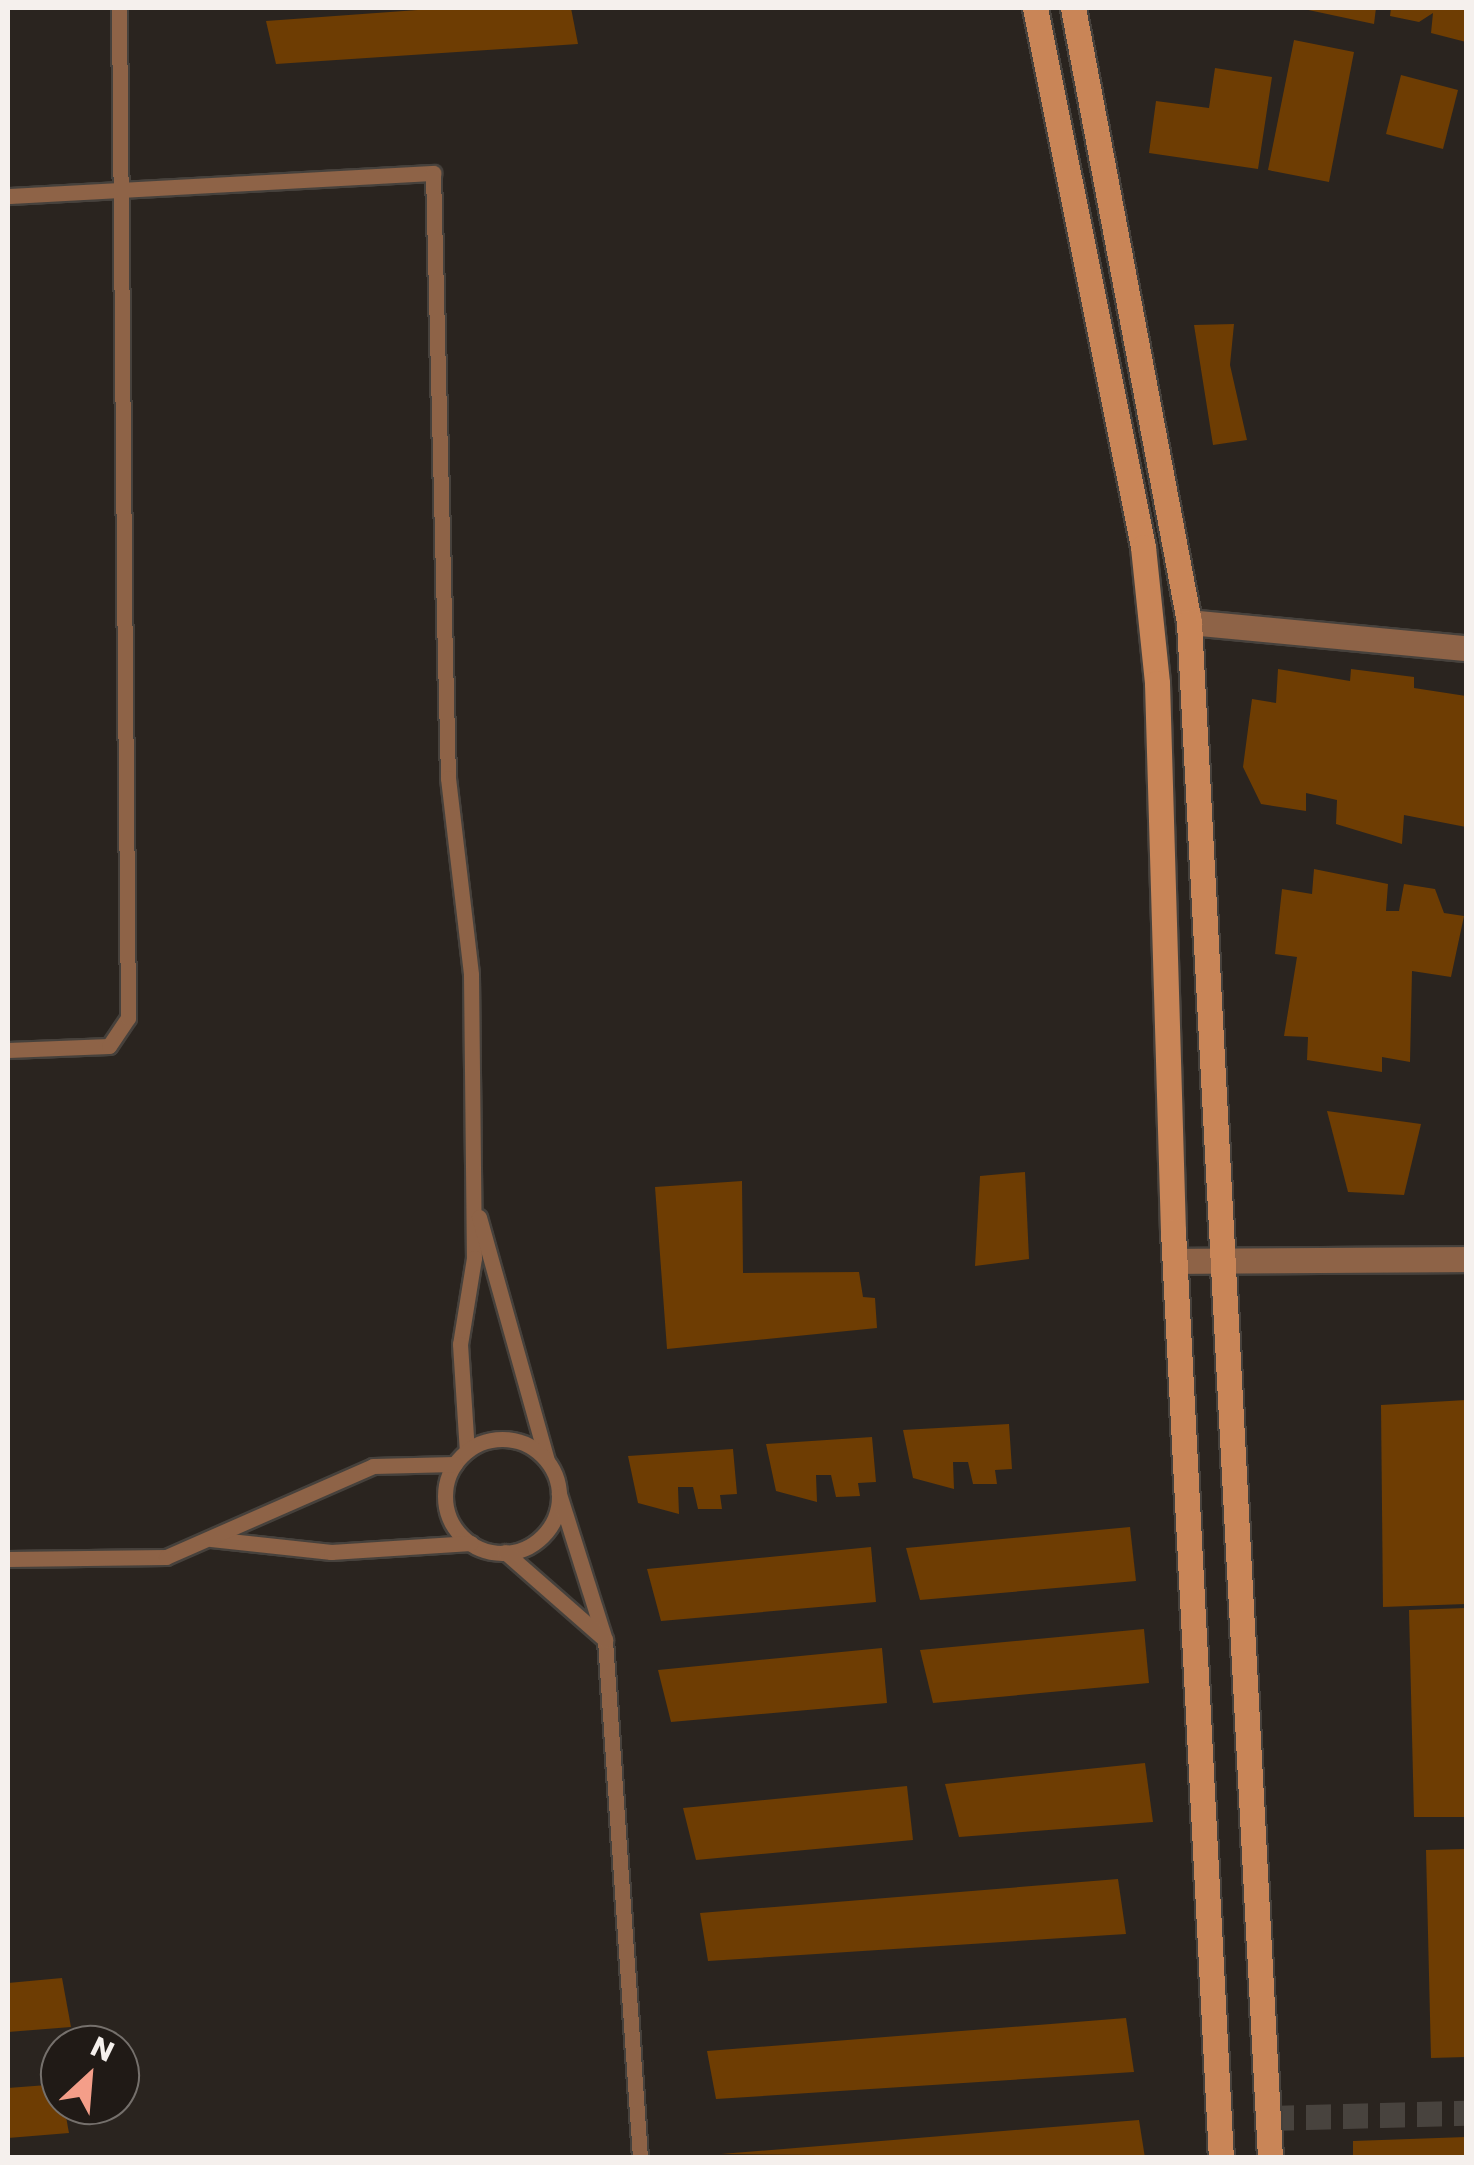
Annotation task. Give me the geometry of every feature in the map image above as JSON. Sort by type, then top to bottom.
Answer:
[{"type":"main road","points":[[1035,8],[1143,547],[1154,649],[1175,1261],[1221,2158]]},
{"type":"main road","points":[[1073,8],[1189,635],[1270,2158]]},
{"type":"main road","points":[[1052,100],[1090,100]]},
{"type":"main road","points":[[1154,649],[1189,635]]},
{"type":"street","points":[[1189,635],[1466,648]]},
{"type":"street","points":[[1175,1261],[1466,1259]]},
{"type":"lane","points":[[8,1050],[109,1046],[128,1018],[119,8]]},
{"type":"lane","points":[[8,196],[433,172],[448,778],[470,976],[473,1198],[460,1344],[467,1451]]},
{"type":"lane","points":[[473,1198],[547,1460],[606,1640],[640,2158]]},
{"type":"lane","points":[[471,1543],[445,1498],[455,1464],[467,1451],[500,1439],[547,1460]]},
{"type":"lane","points":[[8,1559],[166,1557],[373,1466],[455,1464]]},
{"type":"lane","points":[[505,1552],[550,1527],[560,1494]]},
{"type":"lane","points":[[207,1538],[331,1552],[471,1543],[505,1552],[606,1640]]},
{"type":"building","points":[[445,8],[571,8],[578,44],[276,64],[266,21]]},
{"type":"building","points":[[1299,8],[1376,8],[1374,24]]},
{"type":"building","points":[[1391,8],[1466,8],[1466,42],[1431,33],[1433,13],[1419,22],[1390,16]]},
{"type":"building","points":[[1294,40],[1354,52],[1329,182],[1268,170]]},
{"type":"building","points":[[1215,68],[1272,77],[1258,169],[1149,153],[1156,101],[1209,108]]},
{"type":"building","points":[[1401,75],[1458,90],[1443,149],[1386,134]]},
{"type":"building","points":[[1234,324],[1230,365],[1247,440],[1213,445],[1194,325]]},
{"type":"building","points":[[1278,669],[1350,681],[1351,669],[1414,677],[1414,688],[1466,696],[1466,827],[1404,815],[1402,844],[1336,824],[1337,800],[1306,793],[1306,811],[1261,804],[1243,767],[1252,699],[1276,703]]},
{"type":"building","points":[[1314,869],[1388,884],[1386,911],[1399,911],[1404,884],[1435,889],[1444,913],[1464,916],[1451,977],[1412,971],[1410,1062],[1382,1057],[1382,1072],[1307,1060],[1308,1037],[1284,1036],[1297,957],[1275,954],[1282,889],[1312,894]]},
{"type":"building","points":[[1327,1111],[1421,1124],[1404,1195],[1348,1192]]},
{"type":"building","points":[[1025,1172],[1029,1259],[975,1266],[980,1176]]},
{"type":"building","points":[[742,1181],[743,1273],[859,1272],[863,1297],[875,1298],[877,1328],[667,1349],[655,1187]]},
{"type":"building","points":[[1466,1400],[1466,1604],[1383,1607],[1381,1405]]},
{"type":"building","points":[[1009,1424],[1012,1469],[995,1470],[997,1484],[973,1484],[968,1462],[953,1462],[954,1489],[913,1478],[903,1430]]},
{"type":"building","points":[[872,1437],[876,1482],[858,1483],[860,1496],[836,1497],[831,1475],[816,1475],[817,1502],[776,1491],[766,1444]]},
{"type":"building","points":[[733,1449],[737,1494],[720,1495],[722,1509],[698,1509],[693,1487],[678,1487],[679,1514],[638,1503],[628,1456]]},
{"type":"building","points":[[1130,1527],[1136,1581],[920,1600],[906,1548]]},
{"type":"building","points":[[871,1547],[876,1602],[661,1621],[647,1569]]},
{"type":"building","points":[[1466,1608],[1466,1817],[1414,1817],[1409,1610]]},
{"type":"building","points":[[1144,1629],[1149,1683],[933,1703],[920,1650]]},
{"type":"building","points":[[882,1648],[887,1703],[671,1722],[658,1670]]},
{"type":"building","points":[[1145,1763],[1153,1822],[959,1837],[945,1784]]},
{"type":"building","points":[[907,1786],[913,1840],[696,1860],[683,1808]]},
{"type":"building","points":[[1466,1849],[1466,2057],[1431,2058],[1426,1850]]},
{"type":"building","points":[[1118,1879],[1126,1934],[708,1961],[700,1913]]},
{"type":"building","points":[[62,1978],[71,2025],[40,2025],[40,2029],[8,2032],[8,1983]]},
{"type":"building","points":[[1126,2018],[1134,2072],[716,2099],[707,2051]]},
{"type":"building","points":[[40,2086],[40,2125],[68,2125],[69,2133],[8,2138],[8,2088]]},
{"type":"building","points":[[1139,2120],[1145,2158],[721,2154]]},
{"type":"building","points":[[1466,2137],[1466,2158],[1353,2158],[1353,2141]]},
{"type":"tunnel","points":[[1269,2118],[1466,2113]]}]
